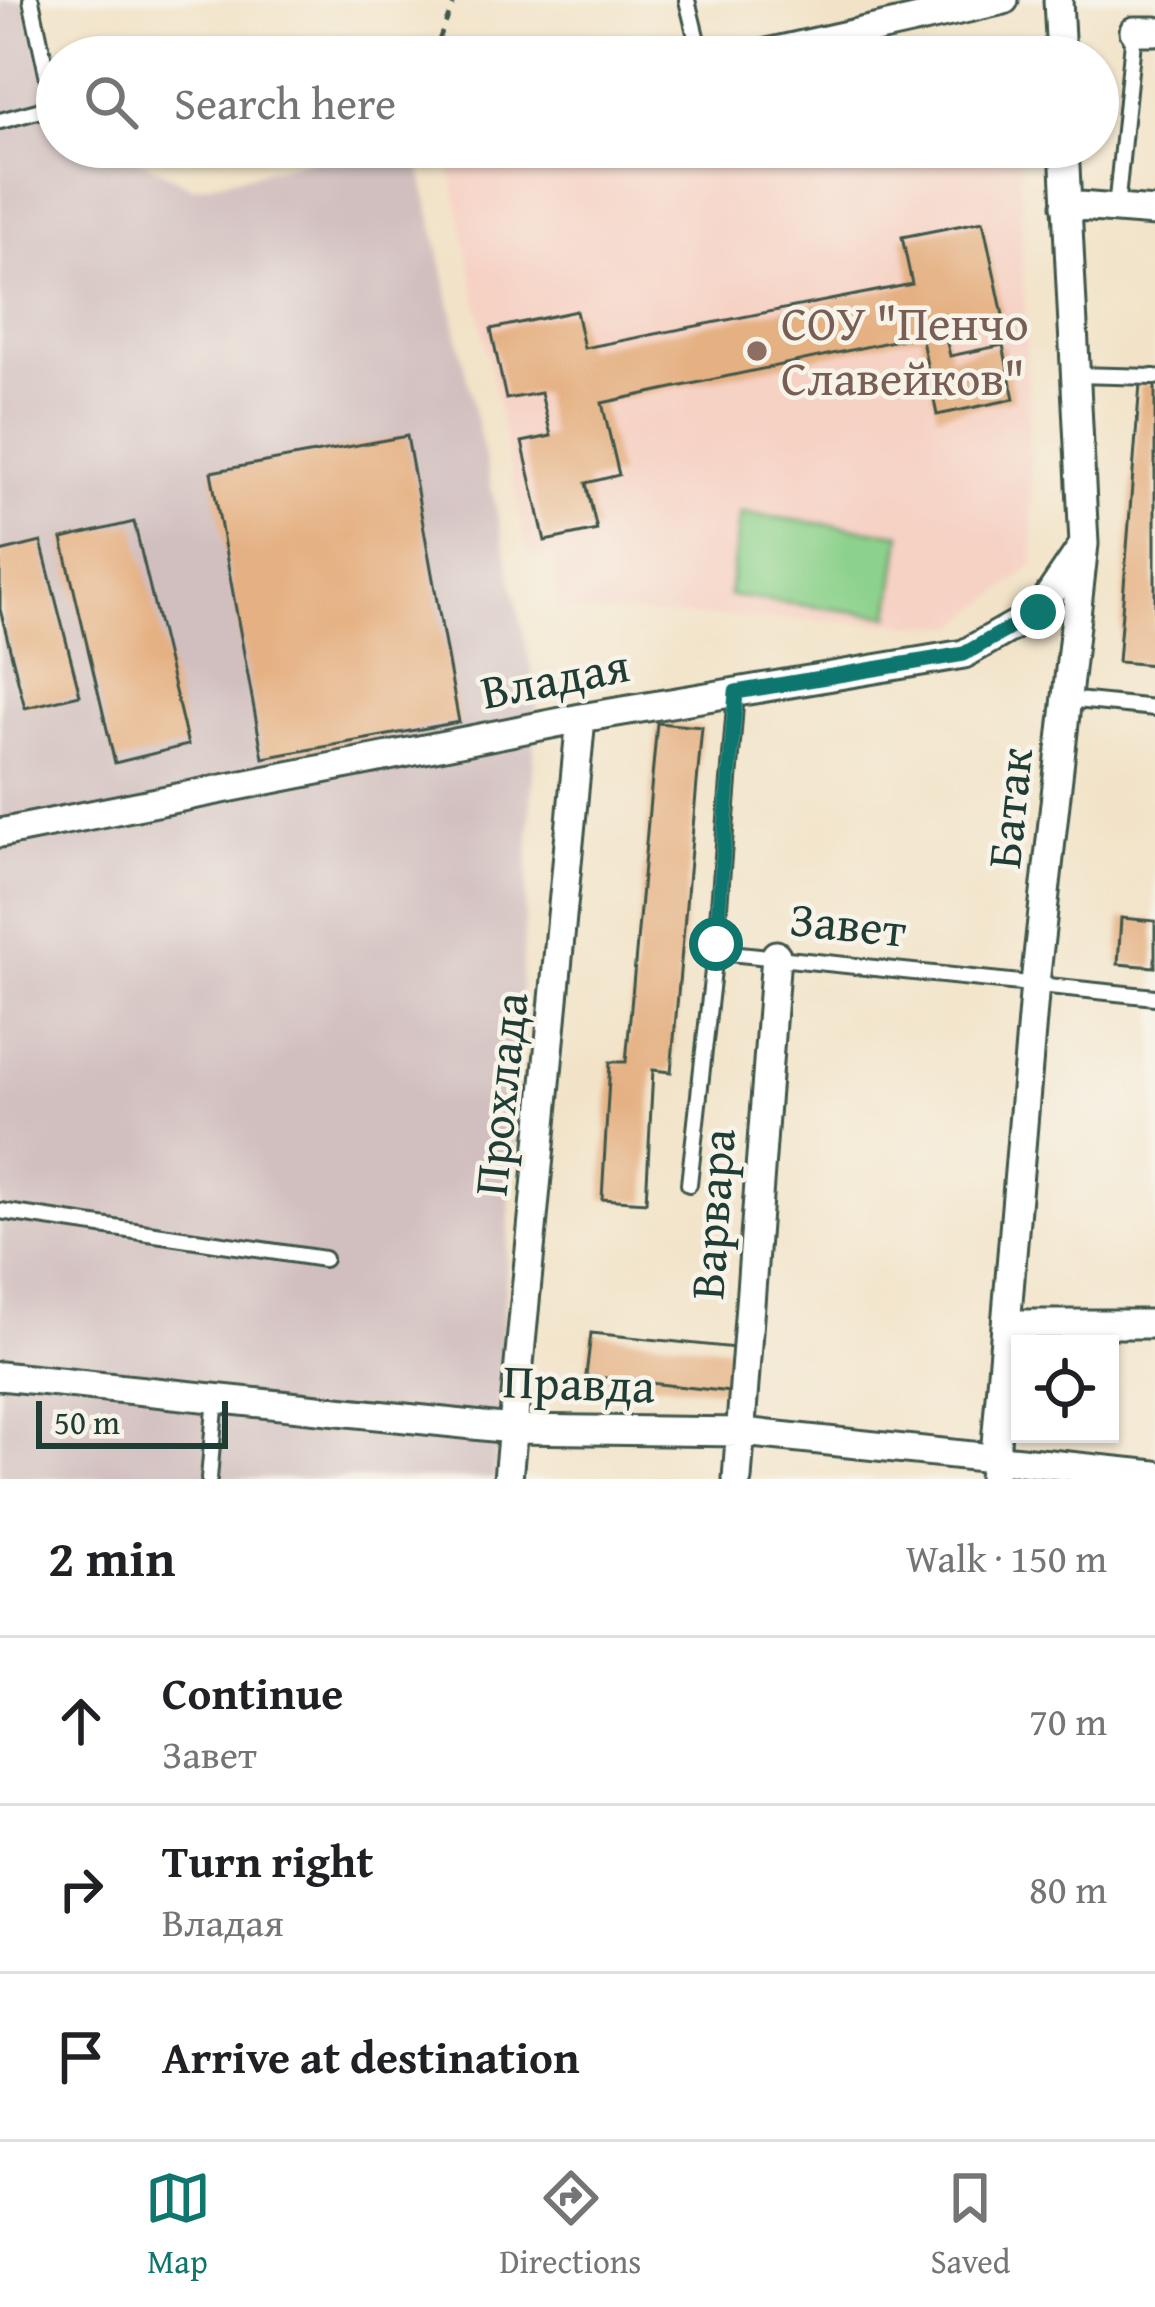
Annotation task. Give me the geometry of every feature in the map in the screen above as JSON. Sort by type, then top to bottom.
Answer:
[{"type":"street","points":[[843,36],[1004,0]]},
{"type":"street","points":[[1058,0],[1059,36]]},
{"type":"street","name":"Батак","points":[[994,1468],[1035,983],[1084,544],[1065,168]]},
{"type":"street","points":[[1066,206],[1155,212]]},
{"type":"street","name":"Владая","points":[[0,833],[581,718],[964,654],[1038,612],[1084,544]]},
{"type":"street","name":"Прохлада","points":[[508,1479],[581,718]]},
{"type":"street","name":"Варвара","points":[[737,1479],[776,955]]},
{"type":"street","points":[[1006,1324],[1155,1324]]},
{"type":"street","name":"Правда","points":[[0,1376],[512,1429],[742,1432],[994,1468],[1155,1474]]},
{"type":"lane","points":[[32,0],[39,36]]},
{"type":"lane","points":[[687,0],[695,36]]},
{"type":"lane","points":[[1116,209],[1145,31]]},
{"type":"lane","points":[[0,121],[36,111]]},
{"type":"lane","points":[[1075,375],[1155,377]]},
{"type":"lane","name":"Завет","points":[[736,692],[716,944],[730,953],[1155,997]]},
{"type":"lane","points":[[1066,699],[1155,708]]},
{"type":"lane","points":[[689,1184],[716,944]]},
{"type":"lane","points":[[0,1210],[324,1259]]},
{"type":"lane","points":[[209,1479],[216,1396]]},
{"type":"path","points":[[440,36],[455,0]]},
{"type":"shaded area","points":[[0,0],[25,0],[36,41],[36,168],[155,168],[194,188],[277,168],[421,168],[537,695],[495,1479],[0,1479]]},
{"type":"shaded area","name":"СОУ \"Пенчо Славейков\"","points":[[450,168],[1020,168],[1034,565],[957,626],[558,611],[552,558],[528,556]]},
{"type":"green space","points":[[740,513],[901,534],[890,616],[729,596]]},
{"type":"building","points":[[983,221],[1004,320],[944,330],[950,356],[1003,345],[1014,399],[937,415],[921,335],[602,403],[619,475],[586,483],[597,530],[545,541],[522,442],[551,436],[541,393],[506,399],[491,329],[576,311],[584,348],[912,284],[902,237]]},
{"type":"building","points":[[1140,384],[1155,385],[1155,665],[1118,662]]},
{"type":"building","points":[[407,436],[459,722],[263,758],[211,472]]},
{"type":"building","points":[[134,522],[188,745],[115,763],[62,539]]},
{"type":"building","points":[[41,542],[80,695],[25,708],[0,609],[0,552]]},
{"type":"building","points":[[657,723],[702,727],[671,1072],[653,1070],[646,1202],[602,1199],[610,1062],[626,1062]]},
{"type":"building","points":[[1121,918],[1155,921],[1155,967],[1118,964]]},
{"type":"building","points":[[591,1333],[736,1348],[731,1392],[586,1376]]},
{"type":"place","name":"СОУ \"Пенчо Славейков\"","points":[[757,351]]},
{"type":"route","points":[[716,944],[736,692],[964,654],[1038,612]]}]
